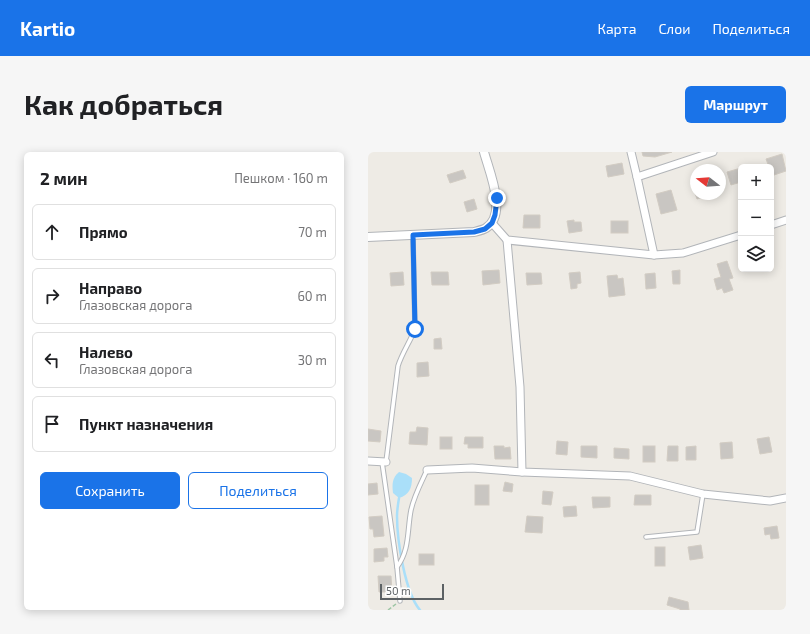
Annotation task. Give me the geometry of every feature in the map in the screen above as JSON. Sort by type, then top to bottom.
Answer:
[{"type":"street","points":[[368,237],[474,232],[485,229],[492,223],[495,215],[497,198],[484,152]]},
{"type":"street","points":[[631,152],[654,255]]},
{"type":"street","points":[[637,177],[713,152]]},
{"type":"street","points":[[774,224],[786,220]]},
{"type":"street","points":[[492,223],[507,240],[520,387],[522,472]]},
{"type":"street","points":[[507,240],[654,255],[683,253],[738,236]]},
{"type":"street","points":[[368,461],[384,462]]},
{"type":"street","points":[[427,470],[472,468],[522,472],[630,476],[703,494],[770,501],[786,498]]},
{"type":"lane","points":[[400,601],[384,462],[398,366],[400,358],[411,340],[415,329],[413,235]]},
{"type":"lane","points":[[397,567],[402,560],[408,541],[414,498],[427,470]]},
{"type":"lane","points":[[646,537],[697,532],[703,494]]},
{"type":"path","points":[[388,610],[400,601]]},
{"type":"water","points":[[399,472],[412,478],[408,493],[399,498],[393,493],[393,481]]},
{"type":"building","points":[[642,152],[672,152],[655,157],[643,156]]},
{"type":"building","points":[[782,154],[786,171],[774,175],[774,164],[768,164],[766,159]]},
{"type":"building","points":[[622,163],[624,174],[608,177],[606,166]]},
{"type":"building","points":[[738,169],[738,183],[731,185],[727,172]]},
{"type":"building","points":[[463,170],[466,178],[450,183],[447,175]]},
{"type":"building","points":[[671,190],[677,210],[661,214],[656,194]]},
{"type":"building","points":[[474,199],[477,209],[467,212],[464,202]]},
{"type":"building","points":[[524,215],[540,215],[540,228],[523,228]]},
{"type":"building","points":[[574,220],[574,222],[581,222],[582,231],[569,233],[567,221]]},
{"type":"building","points":[[611,221],[628,221],[628,233],[611,233]]},
{"type":"building","points":[[727,261],[733,278],[729,279],[733,290],[724,293],[722,288],[717,290],[714,279],[721,277],[717,264]]},
{"type":"building","points":[[499,270],[500,283],[483,285],[482,271]]},
{"type":"building","points":[[680,270],[680,284],[673,284],[672,271]]},
{"type":"building","points":[[403,272],[404,285],[391,286],[390,273]]},
{"type":"building","points":[[431,272],[448,272],[449,285],[432,285]]},
{"type":"building","points":[[580,272],[581,283],[577,284],[577,288],[571,289],[569,273]]},
{"type":"building","points":[[526,273],[541,273],[542,284],[527,285]]},
{"type":"building","points":[[655,273],[656,288],[646,289],[645,274]]},
{"type":"building","points":[[617,275],[618,279],[623,278],[625,295],[609,297],[607,276]]},
{"type":"building","points":[[441,338],[442,349],[434,349],[434,339]]},
{"type":"building","points":[[428,362],[429,376],[417,377],[417,363]]},
{"type":"building","points":[[417,427],[428,428],[427,445],[409,444],[410,432],[416,432]]},
{"type":"building","points":[[368,429],[381,431],[380,442],[368,441]]},
{"type":"building","points":[[440,437],[452,437],[452,449],[440,449]]},
{"type":"building","points":[[465,437],[483,437],[483,448],[468,448],[468,444],[464,444]]},
{"type":"building","points":[[769,437],[772,452],[760,454],[757,439]]},
{"type":"building","points":[[557,441],[568,442],[567,455],[556,454]]},
{"type":"building","points":[[732,442],[733,458],[721,459],[720,443]]},
{"type":"building","points":[[494,446],[504,446],[504,448],[510,447],[511,459],[495,459]]},
{"type":"building","points":[[581,446],[597,446],[597,458],[581,457]]},
{"type":"building","points":[[643,446],[655,446],[655,462],[643,462]]},
{"type":"building","points":[[668,446],[678,446],[678,461],[667,461]]},
{"type":"building","points":[[696,446],[696,460],[686,460],[686,447]]},
{"type":"building","points":[[614,448],[629,449],[629,459],[614,458]]},
{"type":"building","points":[[505,482],[513,484],[512,492],[503,491]]},
{"type":"building","points":[[377,483],[378,494],[368,495],[368,484]]},
{"type":"building","points":[[475,485],[489,485],[489,505],[475,505]]},
{"type":"building","points":[[543,491],[553,492],[551,505],[542,504]]},
{"type":"building","points":[[635,495],[651,495],[651,505],[634,505]]},
{"type":"building","points":[[592,497],[610,497],[610,507],[593,508]]},
{"type":"building","points":[[576,506],[577,516],[564,517],[563,507]]},
{"type":"building","points":[[382,516],[384,536],[374,537],[373,529],[370,529],[369,517]]},
{"type":"building","points":[[527,516],[543,517],[542,533],[525,532]]},
{"type":"building","points":[[777,526],[779,538],[771,539],[770,534],[765,535],[764,528]]},
{"type":"building","points":[[701,545],[703,558],[690,560],[688,547]]},
{"type":"building","points":[[655,547],[665,547],[665,566],[655,566]]},
{"type":"building","points":[[387,548],[388,557],[384,557],[384,561],[374,562],[374,549]]},
{"type":"building","points":[[419,554],[434,554],[434,565],[419,565]]},
{"type":"building","points":[[378,576],[391,576],[392,592],[379,592]]},
{"type":"building","points":[[669,597],[688,602],[689,610],[680,610],[667,605]]},
{"type":"waterway","points":[[399,498],[397,526],[400,552],[410,592],[420,610]]},
{"type":"route","points":[[415,329],[413,235],[474,232],[485,229],[492,223],[495,215],[497,198]]}]
